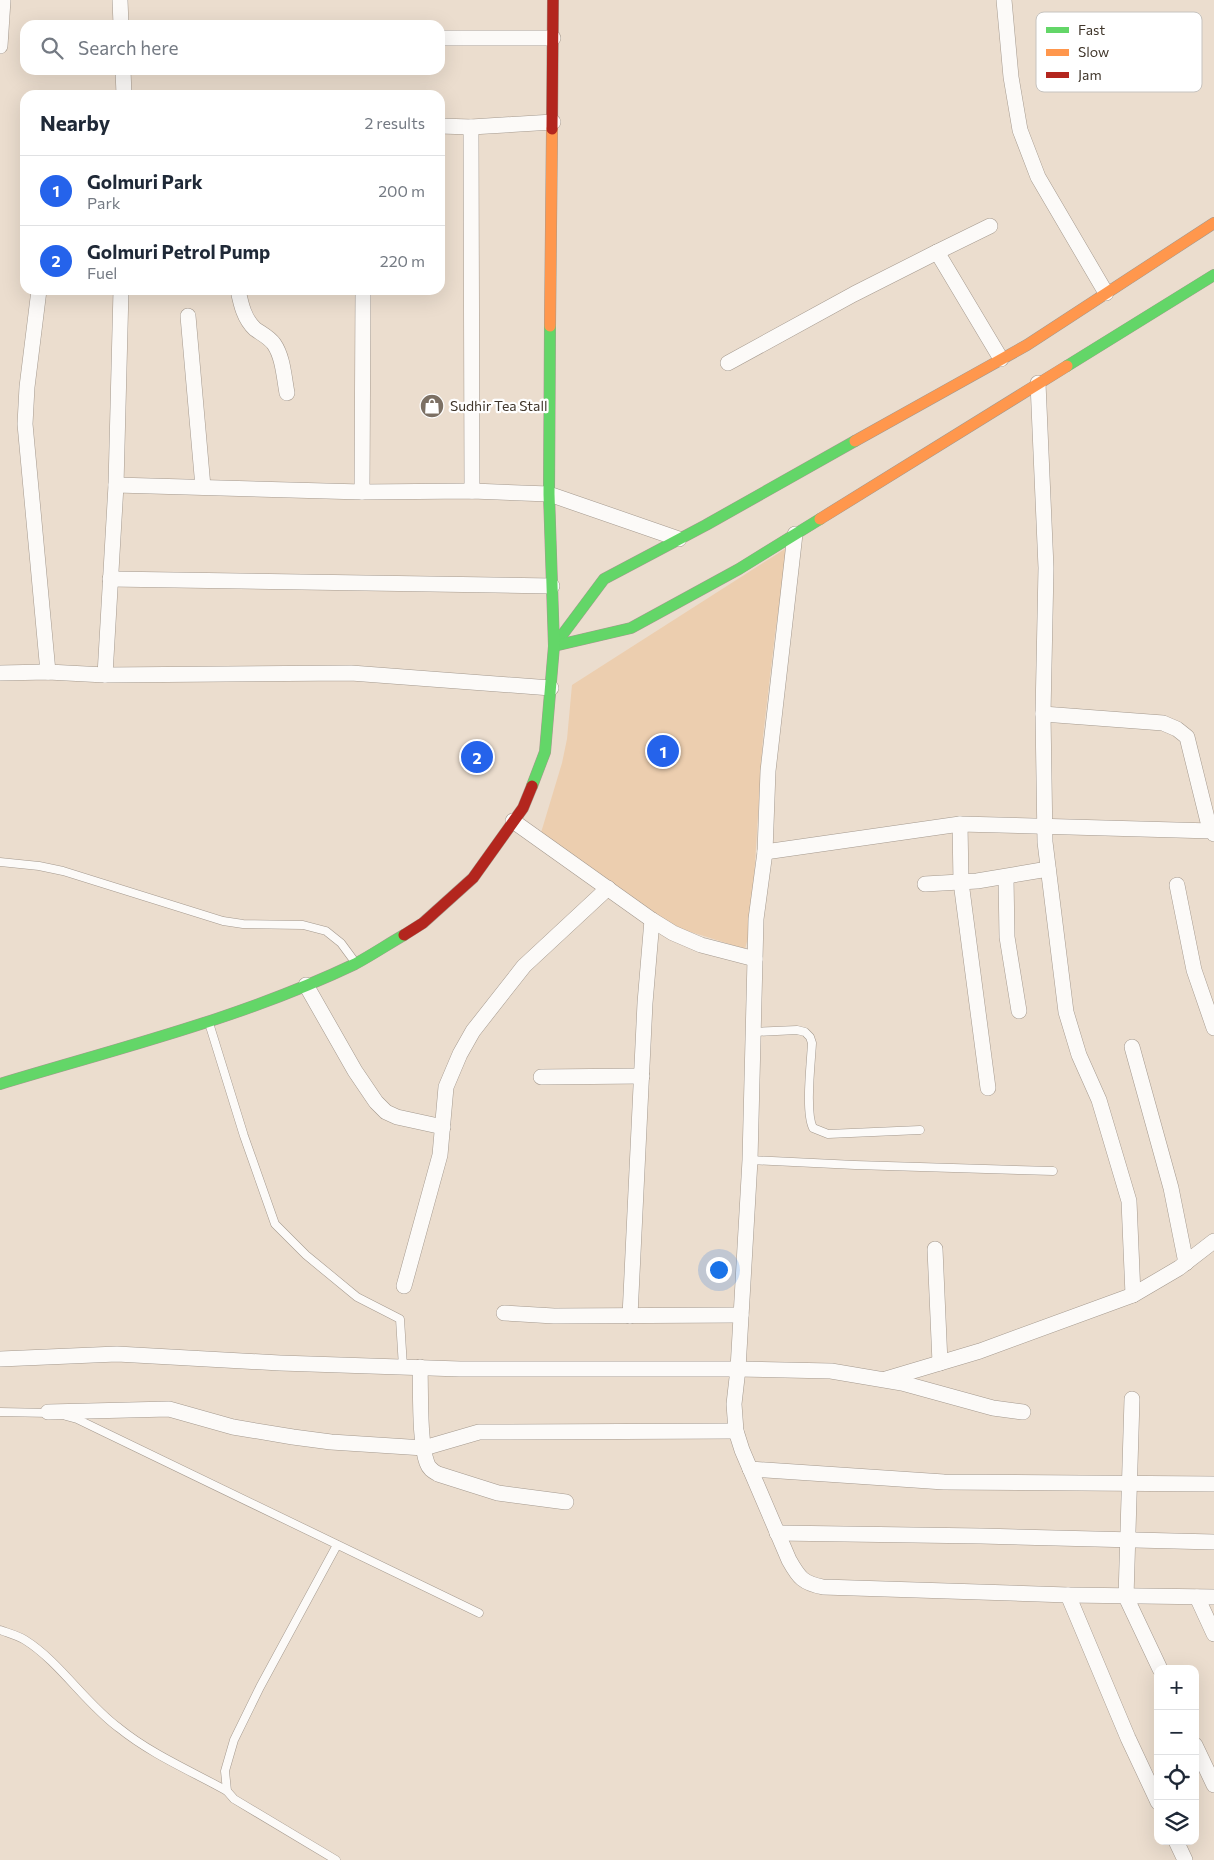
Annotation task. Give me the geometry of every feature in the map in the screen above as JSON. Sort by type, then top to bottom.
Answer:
[{"type":"street","points":[[0,46],[3,0]]},
{"type":"street","points":[[120,0],[121,20]]},
{"type":"street","points":[[0,1084],[208,1021],[275,998],[356,964],[423,923],[473,878],[523,808],[545,752],[554,646],[549,494],[553,0]]},
{"type":"street","points":[[1004,0],[1011,77],[1020,130],[1038,178],[1106,293]]},
{"type":"street","points":[[445,38],[553,38]]},
{"type":"street","points":[[123,75],[124,90]]},
{"type":"street","points":[[445,126],[471,127],[553,122]]},
{"type":"street","points":[[471,127],[472,491]]},
{"type":"street","points":[[554,646],[604,580],[1027,345],[1214,223]]},
{"type":"street","points":[[728,363],[854,294],[990,226]]},
{"type":"street","points":[[937,252],[1002,359]]},
{"type":"street","points":[[554,646],[631,628],[738,569],[1214,275]]},
{"type":"street","points":[[38,295],[27,387],[25,424],[48,672]]},
{"type":"street","points":[[105,675],[116,485],[121,295]]},
{"type":"street","points":[[239,295],[247,321],[255,329],[266,335],[274,343],[280,354],[287,393]]},
{"type":"street","points":[[362,492],[363,295]]},
{"type":"street","points":[[188,316],[203,488]]},
{"type":"street","points":[[1038,383],[1046,568],[1043,714],[1044,826],[1048,869],[1066,1012],[1079,1055],[1099,1100],[1129,1202],[1133,1295]]},
{"type":"street","points":[[116,485],[362,492],[472,491],[549,494],[679,539]]},
{"type":"street","points":[[795,534],[768,770],[765,852],[756,919],[750,1160],[738,1369],[734,1404],[736,1432],[750,1469],[789,1560],[798,1576],[809,1584],[823,1587],[1068,1595],[1214,1597]]},
{"type":"street","points":[[110,579],[552,586]]},
{"type":"street","points":[[0,673],[48,672],[105,675],[351,673],[551,688]]},
{"type":"street","points":[[765,852],[960,824],[1213,833],[1208,822],[1187,737],[1177,729],[1163,723],[1043,714]]},
{"type":"street","points":[[513,821],[673,933],[701,945],[755,958]]},
{"type":"street","points":[[960,824],[961,882],[988,1088]]},
{"type":"street","points":[[926,884],[1006,878],[1048,869]]},
{"type":"street","points":[[1006,878],[1006,937],[1018,1011]]},
{"type":"street","points":[[1177,885],[1194,970],[1214,1028]]},
{"type":"street","points":[[404,1286],[437,1168],[443,1128],[446,1087],[457,1060],[473,1031],[524,966],[608,888]]},
{"type":"street","points":[[630,1316],[645,1003],[652,920]]},
{"type":"street","points":[[306,985],[355,1071],[376,1102],[386,1112],[397,1117],[443,1128]]},
{"type":"street","points":[[1132,1047],[1171,1188],[1186,1263]]},
{"type":"street","points":[[542,1077],[642,1076]]},
{"type":"street","points":[[882,1380],[980,1351],[1133,1295],[1186,1263],[1214,1241]]},
{"type":"street","points":[[935,1249],[940,1363]]},
{"type":"street","points":[[504,1313],[554,1316],[741,1315]]},
{"type":"street","points":[[0,1359],[117,1354],[280,1363],[403,1367],[831,1371],[902,1383],[993,1408],[1023,1412]]},
{"type":"street","points":[[420,1367],[424,1448],[426,1462],[430,1469],[438,1474],[498,1494],[566,1502]]},
{"type":"street","points":[[1132,1399],[1126,1596],[1158,1665]]},
{"type":"street","points":[[48,1412],[170,1409],[233,1427],[293,1437],[332,1442],[424,1448],[479,1432],[736,1432]]},
{"type":"street","points":[[750,1469],[944,1482],[1214,1484]]},
{"type":"street","points":[[778,1533],[1214,1542]]},
{"type":"street","points":[[1068,1595],[1128,1738],[1157,1800]]},
{"type":"street","points":[[1197,1597],[1214,1634]]},
{"type":"street","points":[[1199,1753],[1214,1785]]},
{"type":"street","points":[[1178,1845],[1185,1860]]},
{"type":"lane","points":[[0,862],[39,866],[63,871],[223,921],[243,924],[303,925],[326,931],[341,942],[356,964]]},
{"type":"lane","points":[[208,1021],[244,1136],[275,1224],[306,1255],[357,1297],[400,1319],[403,1367]]},
{"type":"lane","points":[[754,1032],[797,1030],[805,1032],[810,1037],[812,1044],[809,1111],[810,1122],[813,1128],[828,1134],[920,1130]]},
{"type":"lane","points":[[750,1160],[865,1166],[1053,1171]]},
{"type":"lane","points":[[0,1412],[48,1412],[77,1419],[478,1613]]},
{"type":"lane","points":[[228,1791],[225,1771],[234,1740],[260,1687],[337,1545]]},
{"type":"lane","points":[[0,1630],[24,1639],[36,1648],[54,1664],[100,1713],[119,1729],[140,1743],[228,1791],[234,1799],[336,1860]]},
{"type":"shaded area","points":[[788,547],[763,736],[751,927],[745,949],[675,927],[661,919],[650,909],[632,901],[540,836],[562,763],[567,739],[572,685]]},
{"type":"traffic: fast","points":[[1067,366],[1214,275]]},
{"type":"traffic: fast","points":[[532,786],[545,752],[554,646],[549,494],[550,326]]},
{"type":"traffic: fast","points":[[554,646],[604,579],[706,525],[855,441]]},
{"type":"traffic: fast","points":[[554,646],[631,628],[739,569],[820,519]]},
{"type":"traffic: fast","points":[[0,1084],[180,1031],[269,1000],[355,964],[404,935]]},
{"type":"traffic: slow","points":[[550,326],[552,129]]},
{"type":"traffic: slow","points":[[855,441],[1027,345],[1214,223]]},
{"type":"traffic: slow","points":[[820,519],[1067,366]]},
{"type":"traffic: jam","points":[[552,129],[553,0]]},
{"type":"traffic: jam","points":[[404,935],[423,923],[473,878],[523,808],[532,786]]},
{"type":"place","name":"Sudhir Tea Stall","points":[[432,406]]},
{"type":"place","name":"Golmuri Park","points":[[663,751]]},
{"type":"place","name":"Golmuri Petrol Pump","points":[[477,757]]}]
